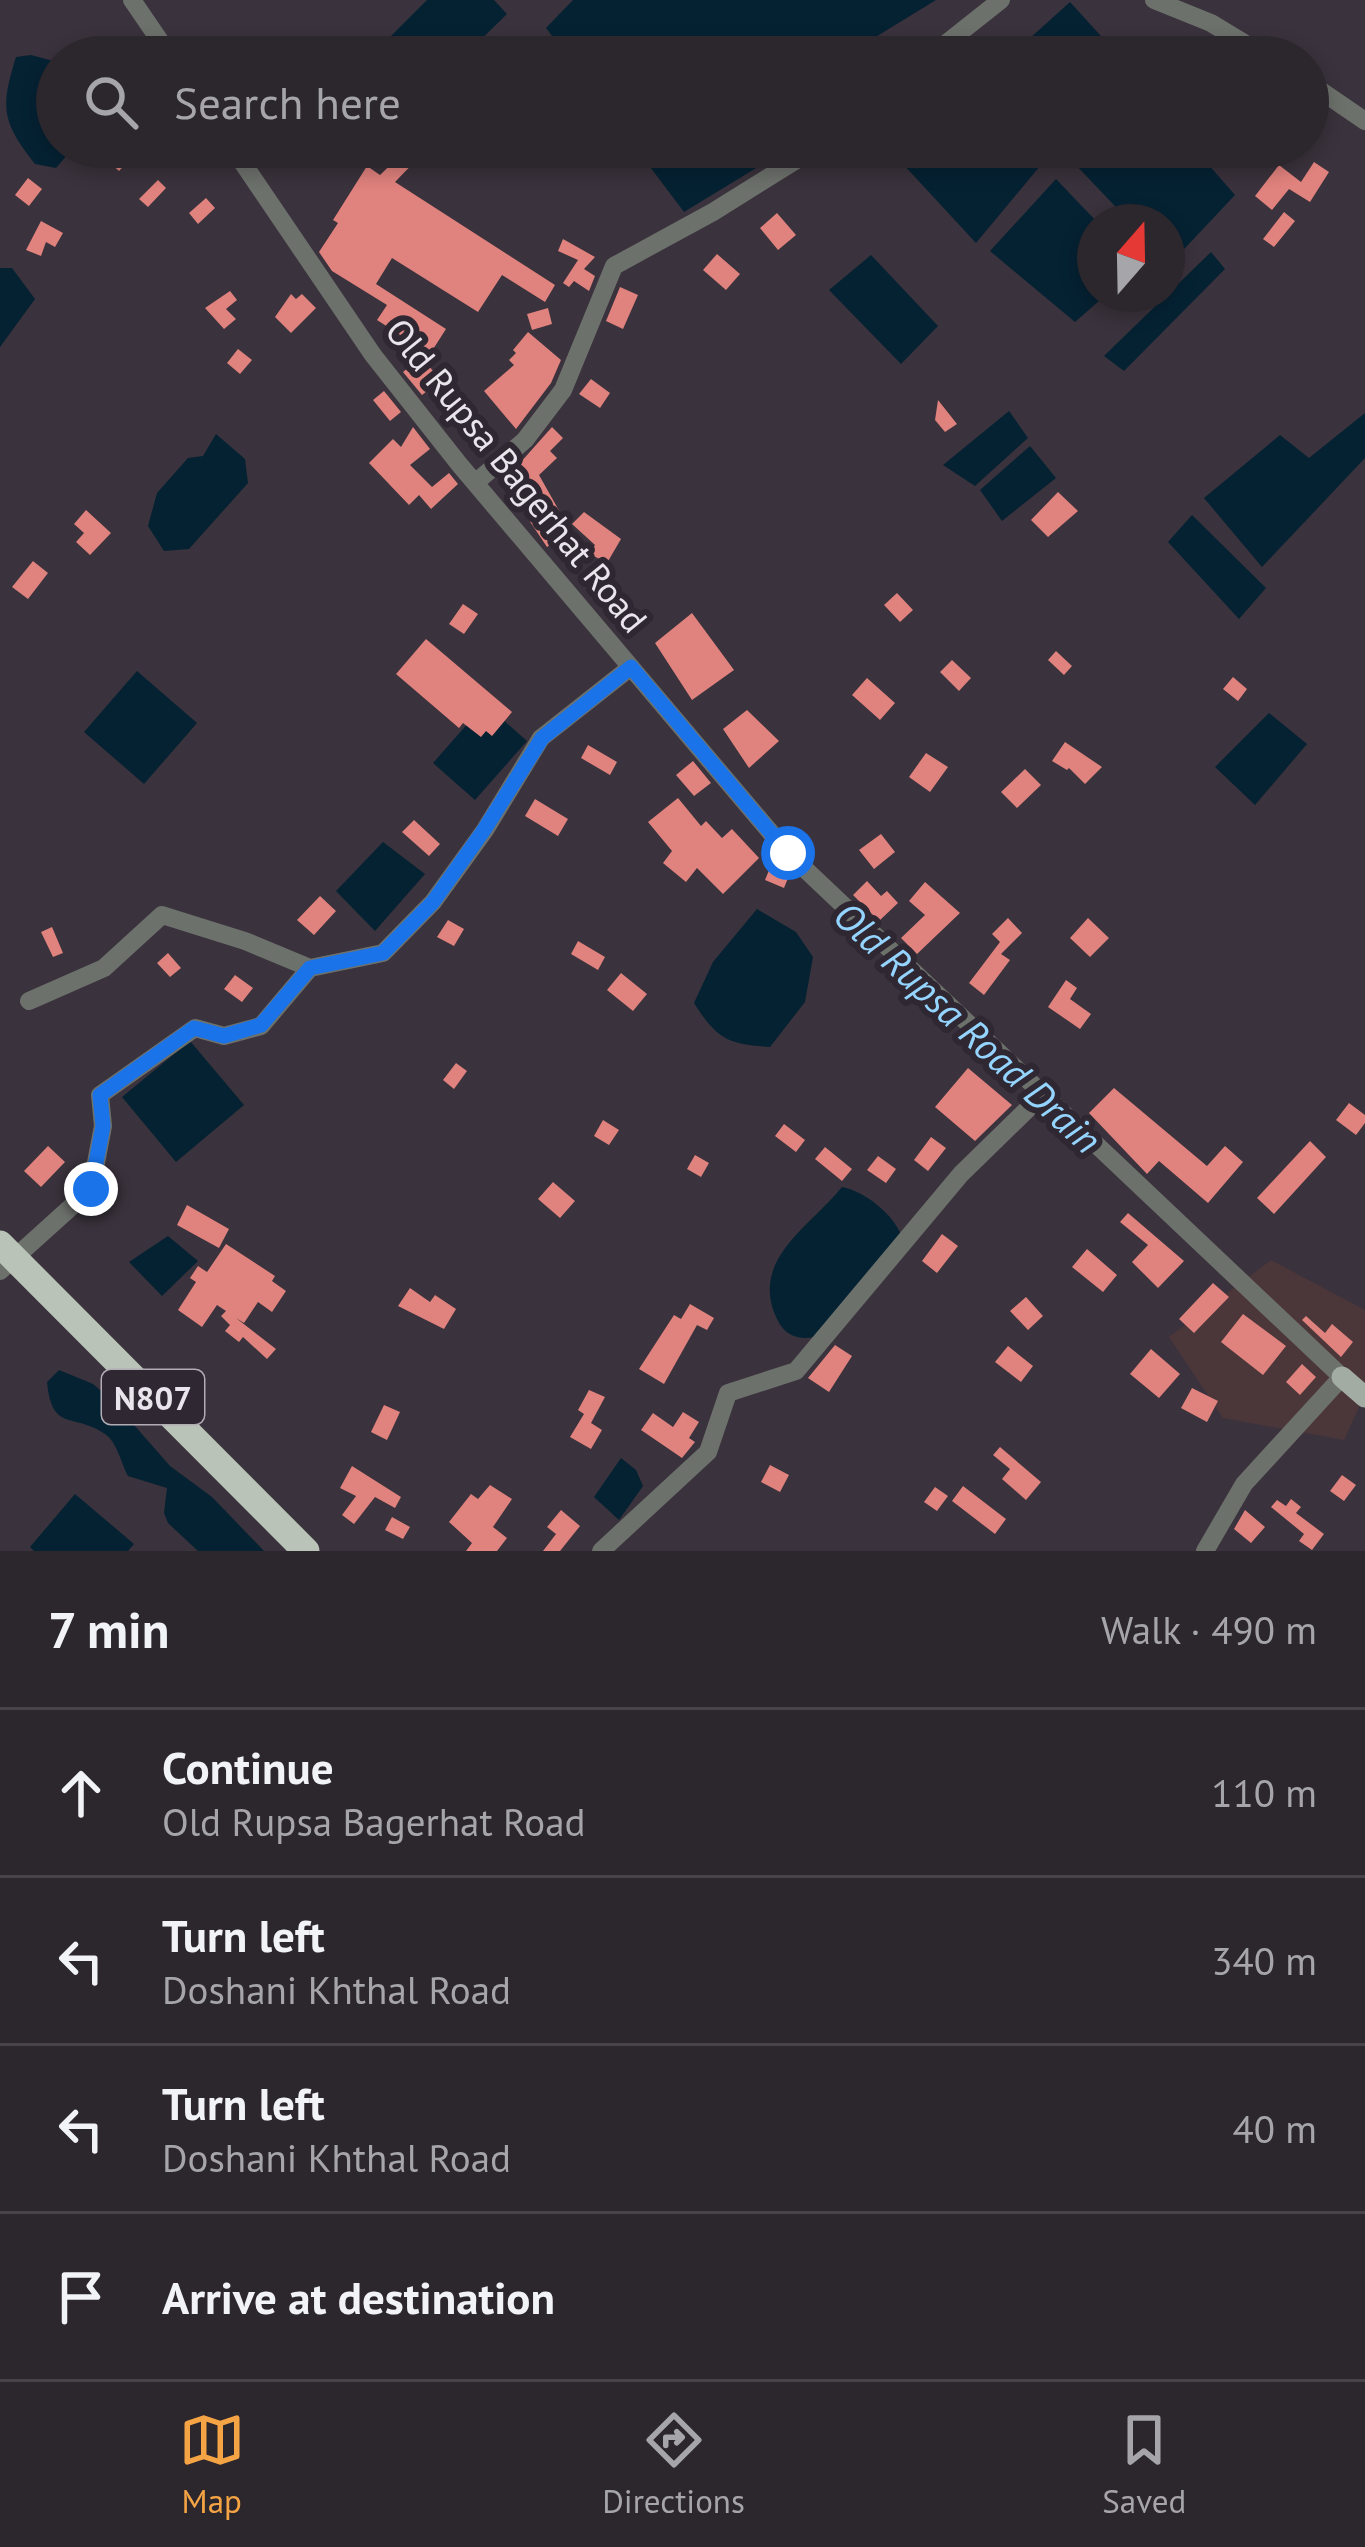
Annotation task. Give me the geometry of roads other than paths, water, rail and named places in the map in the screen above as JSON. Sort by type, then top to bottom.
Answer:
[{"type":"highway","name":"N807","points":[[4,1257],[306,1551]]},
{"type":"main road","points":[[1342,1377],[1365,1397]]},
{"type":"street","points":[[132,0],[157,36]]},
{"type":"street","points":[[955,36],[1000,0]]},
{"type":"street","points":[[1154,0],[1233,36]]},
{"type":"street","points":[[1329,96],[1365,121]]},
{"type":"street","name":"Old Rupsa Bagerhat Road","points":[[246,168],[373,355],[788,853],[1342,1377]]},
{"type":"street","points":[[475,483],[525,440],[563,390],[614,266],[781,168]]},
{"type":"street","points":[[29,1001],[104,968],[162,915],[310,968],[383,953],[433,902],[542,738],[631,667]]},
{"type":"street","points":[[4,1257],[91,1189],[103,1126],[100,1095],[194,1028],[224,1036],[261,1025],[310,968]]},
{"type":"street","points":[[601,1551],[708,1452],[728,1393],[796,1371],[962,1174],[1041,1096]]},
{"type":"street","points":[[1205,1551],[1244,1484],[1342,1377]]},
{"type":"water","points":[[427,0],[494,0],[507,14],[484,36],[391,36]]},
{"type":"water","points":[[573,0],[936,0],[877,36],[552,36],[546,28]]},
{"type":"water","points":[[1070,2],[1101,36],[1032,36]]},
{"type":"water","points":[[36,56],[36,164],[16,137],[7,114],[16,57]]},
{"type":"water","points":[[651,168],[756,168],[684,212]]},
{"type":"water","points":[[907,168],[1038,168],[976,243]]},
{"type":"water","points":[[1079,168],[1211,168],[1235,195],[1185,248],[1185,204],[1113,204]]},
{"type":"water","points":[[1056,179],[1080,204],[1077,312],[1086,312],[1075,322],[990,251]]},
{"type":"water","points":[[1211,252],[1225,269],[1185,309],[1185,277]]},
{"type":"water","points":[[871,255],[938,326],[901,364],[829,290]]},
{"type":"water","points":[[0,268],[12,268],[35,299],[0,347]]},
{"type":"water","points":[[1149,312],[1182,312],[1124,371],[1104,356]]},
{"type":"water","points":[[1009,411],[1028,438],[975,486],[943,465]]},
{"type":"water","points":[[1365,413],[1365,458],[1262,567],[1204,498],[1280,435],[1309,458]]},
{"type":"water","points":[[216,434],[245,459],[248,483],[189,549],[164,551],[148,526],[157,493],[188,458],[203,456]]},
{"type":"water","points":[[1030,446],[1056,478],[1002,521],[980,490]]},
{"type":"water","points":[[1192,515],[1266,588],[1239,619],[1168,542]]},
{"type":"water","points":[[137,671],[197,723],[144,784],[84,732]]},
{"type":"water","points":[[485,704],[527,741],[475,800],[433,763]]},
{"type":"water","points":[[1269,713],[1307,744],[1255,805],[1215,767]]},
{"type":"water","points":[[383,842],[425,874],[375,931],[336,891]]},
{"type":"water","points":[[757,909],[796,932],[813,957],[805,1002],[770,1047],[724,1037],[694,1003],[713,962]]},
{"type":"water","points":[[190,1041],[244,1105],[176,1162],[122,1097]]},
{"type":"water","points":[[842,1187],[877,1205],[902,1237],[814,1337],[797,1337],[777,1319],[770,1298],[771,1279],[787,1246]]},
{"type":"water","points":[[168,1236],[198,1261],[162,1296],[129,1262]]},
{"type":"water","points":[[59,1370],[93,1384],[113,1401],[170,1466],[212,1497],[264,1551],[198,1551],[168,1523],[164,1513],[167,1488],[128,1476],[109,1438],[54,1409],[47,1382]]},
{"type":"water","points":[[621,1458],[636,1470],[643,1486],[619,1520],[594,1497]]},
{"type":"water","points":[[75,1494],[134,1544],[128,1551],[34,1551],[30,1547]]},
{"type":"water label","name":"Old Rupsa Road Drain","points":[[968,1027]]}]
